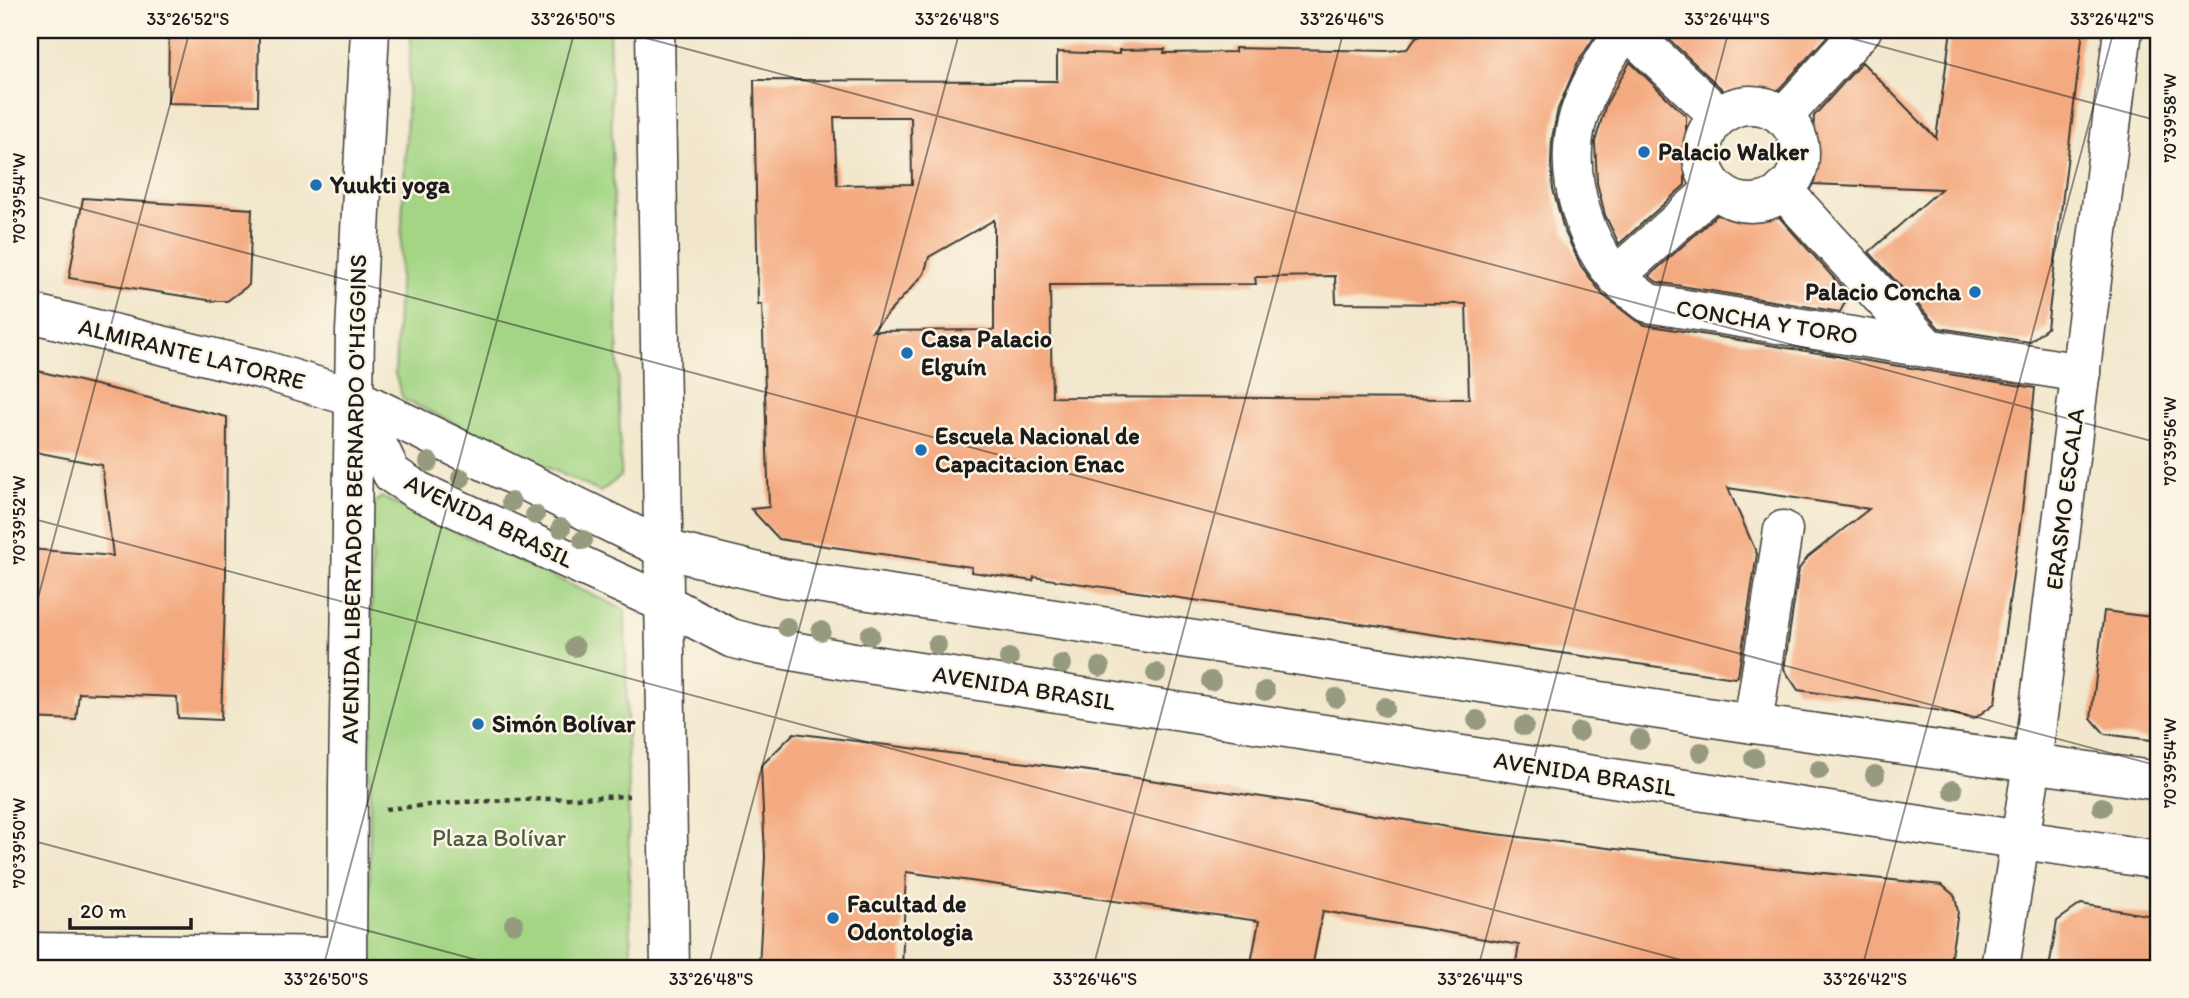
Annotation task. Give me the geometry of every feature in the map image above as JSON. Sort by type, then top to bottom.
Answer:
[{"type":"main road","name":"AVENIDA LIBERTADOR BERNARDO O'HIGGINS","points":[[347,962],[355,332],[370,30]]},
{"type":"main road","points":[[655,30],[670,968]]},
{"type":"main road","name":"CONCHA Y TORO","points":[[1720,116],[1626,30],[1599,66],[1577,117],[1572,151],[1573,186],[1590,239],[1616,276],[1648,303],[2081,373]]},
{"type":"main road","points":[[1783,117],[1862,30]]},
{"type":"main road","name":"ERASMO ESCALA","points":[[2000,968],[2032,764],[2123,30]]},
{"type":"main road","points":[[1745,106],[1771,109],[1783,117],[1798,139],[1800,153],[1793,179],[1783,190],[1765,201],[1755,203],[1734,200],[1715,188],[1704,168],[1703,145],[1712,125],[1720,116],[1731,109],[1745,106]]},
{"type":"main road","points":[[1616,276],[1715,188]]},
{"type":"main road","name":"CONCHA Y TORO","points":[[1783,190],[1927,348]]},
{"type":"main road","name":"ALMIRANTE LATORRE","points":[[30,313],[264,370],[355,398]]},
{"type":"main road","points":[[355,398],[664,549],[783,578],[1753,724],[2159,781]]},
{"type":"main road","name":"AVENIDA BRASIL","points":[[355,398],[392,474],[400,480],[418,491],[666,604],[731,638],[799,653],[2159,860]]},
{"type":"main road","points":[[1753,724],[1783,530]]},
{"type":"main road","points":[[30,952],[347,962]]},
{"type":"path","points":[[347,813],[462,802],[668,795]]},
{"type":"green space","points":[[411,30],[609,30],[621,476],[600,492],[403,399],[395,374]]},
{"type":"green space","name":"Plaza Bolívar","points":[[381,497],[625,610],[631,968],[369,968],[372,505]]},
{"type":"building","points":[[169,30],[259,30],[258,105],[168,103]]},
{"type":"building","points":[[1430,30],[1599,30],[1577,64],[1558,109],[1552,138],[1553,189],[1564,230],[1581,266],[1603,295],[1635,320],[1645,325],[2035,388],[2022,511],[1995,703],[1974,719],[1936,710],[1798,690],[1784,669],[1799,569],[1808,557],[1869,509],[1728,488],[1757,554],[1738,676],[1735,678],[1034,577],[1033,581],[971,572],[972,567],[779,539],[751,509],[769,507],[762,304],[758,305],[754,80],[1057,81],[1057,52],[1119,54],[1119,50],[1165,49],[1164,53],[1235,52],[1235,48],[1387,51],[1407,49],[1416,37]],"holes":[[[834,117],[911,117],[912,184],[837,185]],[[994,220],[994,330],[872,331],[924,274],[929,257]],[[1335,276],[1336,303],[1466,304],[1469,399],[1052,397],[1050,285],[1256,284],[1255,277]]]},
{"type":"building","points":[[1659,30],[1832,31],[1770,99],[1725,92]]},
{"type":"building","points":[[1951,30],[2083,30],[2047,328],[2029,342],[1939,328],[1869,252],[1941,189],[1811,184],[1814,116],[1862,62],[1936,138]]},
{"type":"building","name":"Palacio Walker","points":[[1630,62],[1686,116],[1686,138],[1693,144],[1692,160],[1685,166],[1685,185],[1619,244],[1605,215],[1597,183],[1595,142],[1606,104]]},
{"type":"building","points":[[83,198],[252,209],[249,285],[227,301],[214,301],[69,278]]},
{"type":"building","points":[[1717,215],[1779,217],[1849,295],[1840,312],[1657,282],[1649,276]]},
{"type":"building","points":[[30,369],[227,417],[226,575],[221,720],[178,718],[177,697],[79,693],[76,720],[30,718],[30,549],[113,556],[102,465],[30,451]]},
{"type":"building","points":[[2104,611],[2159,618],[2159,741],[2105,734],[2091,718]]},
{"type":"building","points":[[794,733],[1104,773],[1472,831],[1744,865],[1942,885],[1955,896],[1958,912],[1949,968],[1515,968],[1519,945],[1323,911],[1312,968],[1250,968],[1259,921],[906,872],[902,968],[759,968],[765,857],[761,766]]},
{"type":"building","points":[[2081,904],[2159,917],[2159,968],[2049,968],[2057,921]]},
{"type":"place","name":"Palacio Walker","points":[[1644,152]]},
{"type":"place","name":"Yuukti yoga","points":[[316,185]]},
{"type":"place","name":"Palacio Concha","points":[[1975,292]]},
{"type":"place","name":"Casa Palacio Elguín","points":[[907,353]]},
{"type":"place","name":"Escuela Nacional de Capacitacion Enac","points":[[921,450]]},
{"type":"place","name":"Simón Bolívar","points":[[478,724]]},
{"type":"place","name":"Facultad de Odontologia","points":[[833,918]]}]
